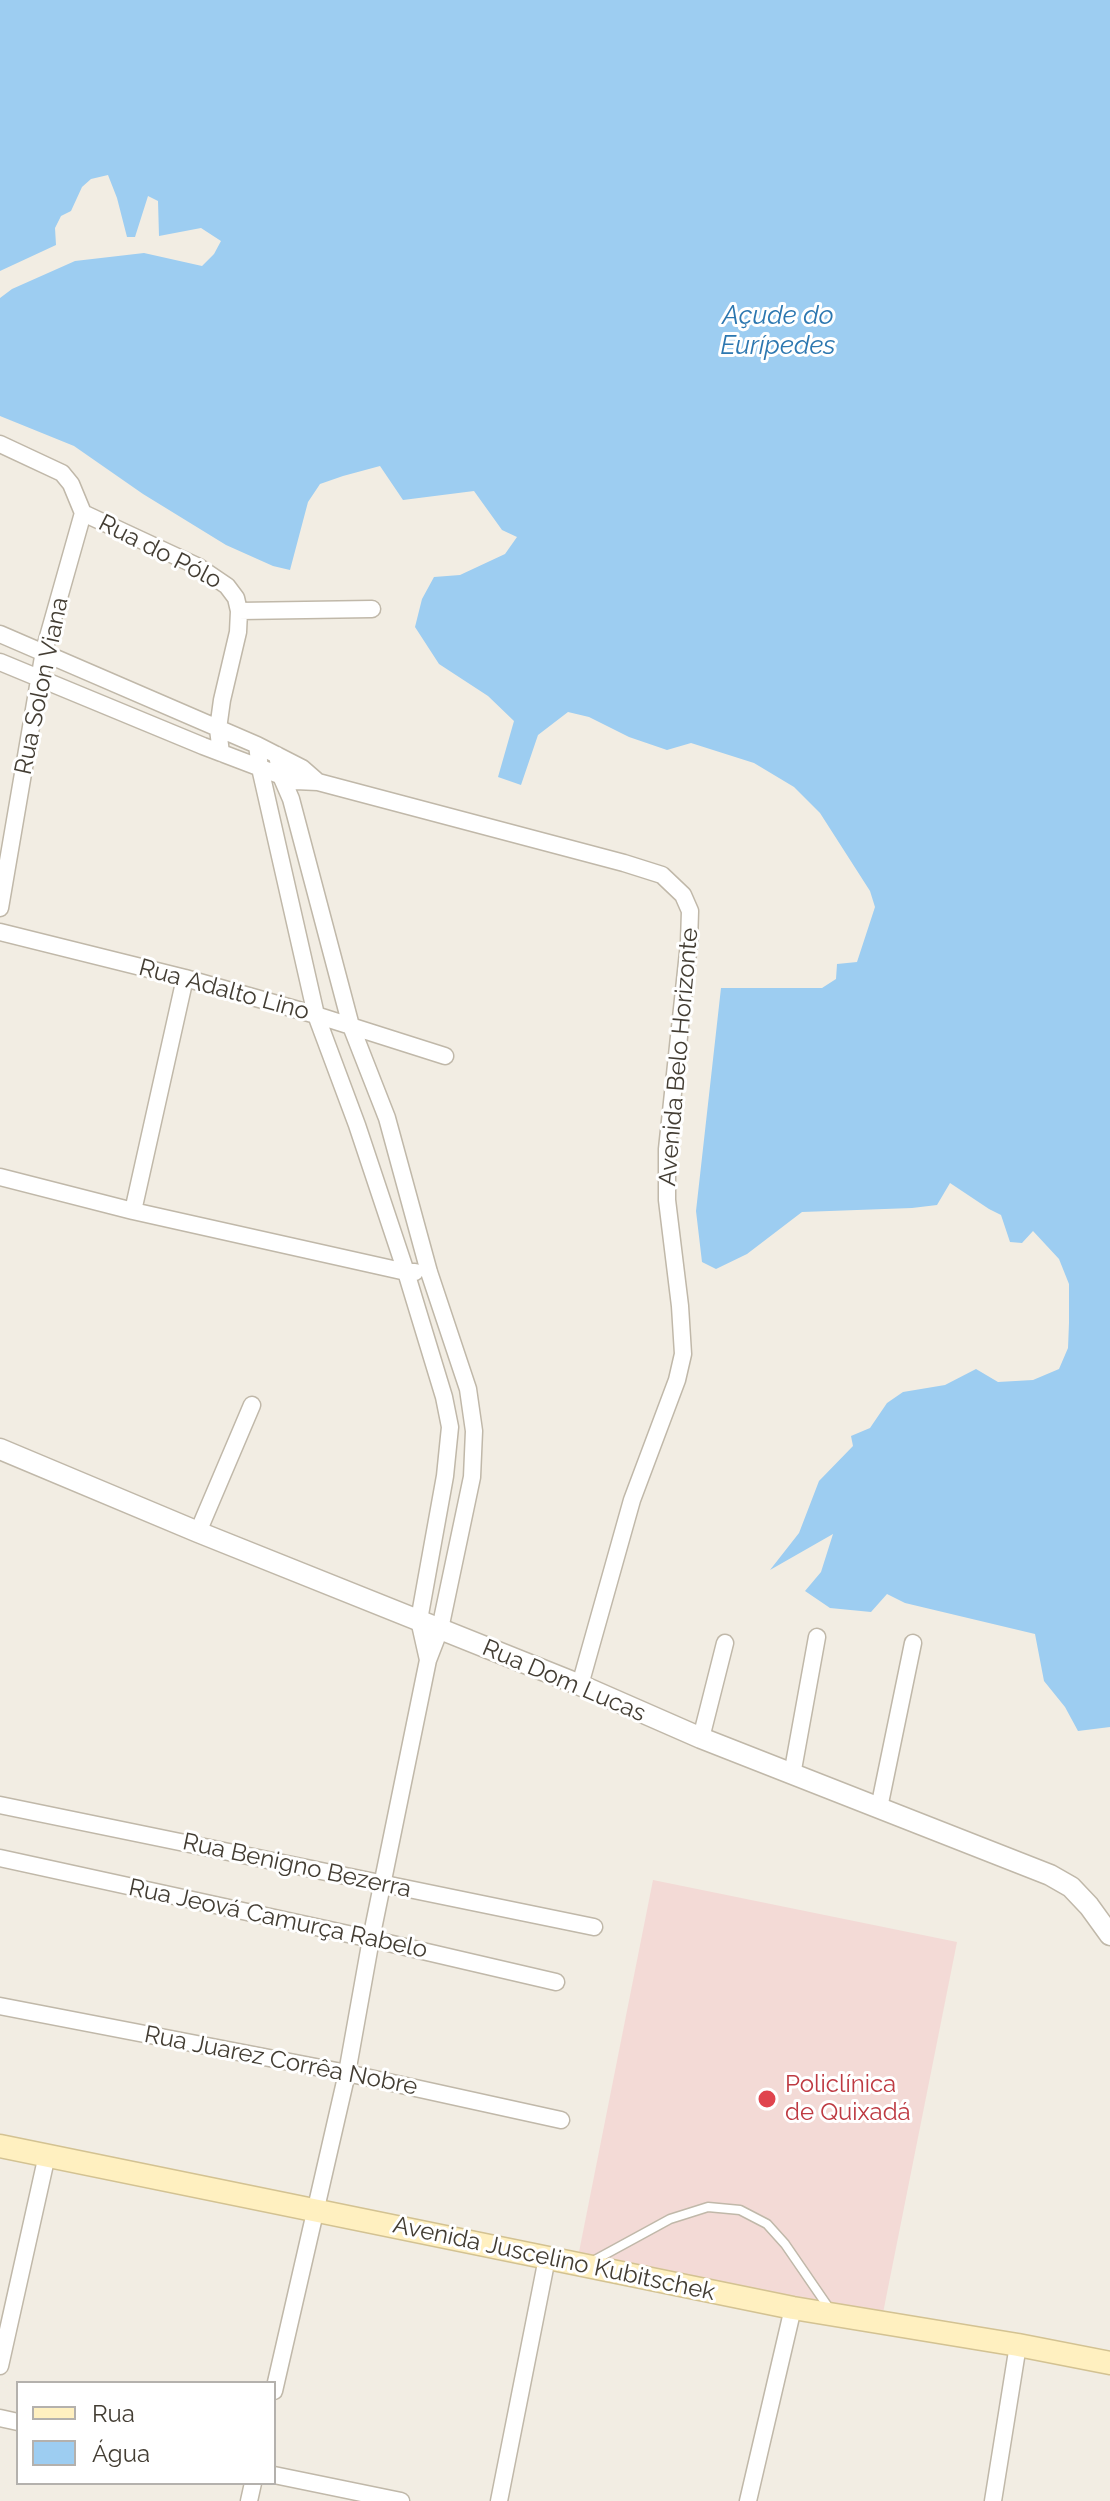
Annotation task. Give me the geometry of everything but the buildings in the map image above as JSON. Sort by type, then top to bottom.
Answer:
[{"type":"main road","name":"Avenida Juscelino Kubitschek","points":[[0,2146],[793,2308],[1110,2363]]},
{"type":"street","name":"Rua do Pólo","points":[[0,444],[62,473],[71,484],[83,513],[216,576],[236,598],[238,632],[218,729],[221,753]]},
{"type":"street","name":"Rua Solon Viana","points":[[0,908],[44,651],[83,513]]},
{"type":"street","points":[[239,611],[372,609]]},
{"type":"street","points":[[0,634],[257,745],[302,768],[318,782]]},
{"type":"street","points":[[0,662],[281,776],[295,781],[318,782]]},
{"type":"street","points":[[257,745],[316,1015],[406,1272],[444,1397],[450,1427],[445,1476],[419,1620],[428,1660]]},
{"type":"street","points":[[276,2382],[347,2073],[428,1660],[440,1629],[472,1477],[474,1431],[468,1389],[429,1272],[387,1118],[351,1026],[277,755]]},
{"type":"street","name":"Avenida Belo Horizonte","points":[[318,782],[662,875],[674,883],[690,911],[667,1149],[667,1200],[683,1354],[677,1380],[632,1500],[580,1685]]},
{"type":"street","name":"Rua Adalto Lino","points":[[0,932],[185,978],[445,1056]]},
{"type":"street","points":[[133,1211],[185,978]]},
{"type":"street","points":[[357,1125],[387,1118]]},
{"type":"street","points":[[0,1177],[133,1211],[406,1272],[429,1272]]},
{"type":"street","points":[[198,1532],[252,1405]]},
{"type":"street","points":[[450,1427],[474,1431]]},
{"type":"street","name":"Rua Dom Lucas","points":[[0,1449],[580,1685],[792,1775],[1050,1875],[1071,1887],[1110,1935]]},
{"type":"street","points":[[792,1775],[817,1637]]},
{"type":"street","points":[[701,1738],[725,1643]]},
{"type":"street","points":[[879,1808],[913,1643]]},
{"type":"street","name":"Rua Benigno Bezerra","points":[[0,1805],[594,1927]]},
{"type":"street","name":"Rua Jeová Camurça Rabelo","points":[[0,1858],[556,1982]]},
{"type":"street","name":"Rua Juarez Corrêa Nobre","points":[[0,2006],[347,2073],[561,2120]]},
{"type":"street","points":[[0,2366],[47,2155]]},
{"type":"street","points":[[499,2501],[547,2258]]},
{"type":"street","points":[[748,2501],[793,2308]]},
{"type":"street","points":[[993,2501],[1018,2345]]},
{"type":"street","points":[[276,2475],[401,2501]]},
{"type":"lane","points":[[585,2266],[670,2219],[708,2207],[740,2210],[767,2224],[785,2244],[834,2315]]},
{"type":"shaded area","name":"Policlínica de Quixadá","points":[[653,1880],[957,1942],[882,2318],[578,2257]]},
{"type":"water","name":"Açude do Eurípedes","points":[[0,0],[1110,0],[1110,1727],[1078,1731],[1065,1707],[1044,1681],[1035,1634],[905,1603],[887,1594],[871,1612],[830,1608],[805,1591],[821,1572],[833,1534],[770,1570],[799,1533],[819,1481],[853,1446],[851,1436],[870,1428],[887,1403],[903,1392],[945,1385],[976,1369],[998,1382],[1033,1380],[1059,1369],[1068,1348],[1069,1284],[1059,1259],[1033,1231],[1022,1243],[1010,1242],[1001,1215],[950,1183],[937,1205],[802,1212],[747,1254],[716,1269],[702,1262],[696,1211],[721,988],[822,988],[836,979],[837,964],[857,962],[875,907],[870,891],[820,813],[794,787],[754,763],[691,743],[667,750],[629,737],[589,717],[568,712],[538,735],[521,785],[498,777],[514,721],[488,696],[439,664],[415,627],[422,599],[434,577],[460,575],[505,554],[517,537],[502,530],[474,491],[403,500],[380,466],[320,484],[308,502],[290,570],[273,566],[226,545],[143,494],[74,446],[0,416],[0,298],[12,289],[75,261],[144,253],[202,266],[221,241],[201,228],[159,236],[158,201],[148,196],[135,237],[127,237],[108,175],[91,179],[82,187],[71,211],[61,216],[55,228],[56,245],[0,271]]},
{"type":"place","name":"Policlínica de Quixadá","points":[[767,2099]]}]
